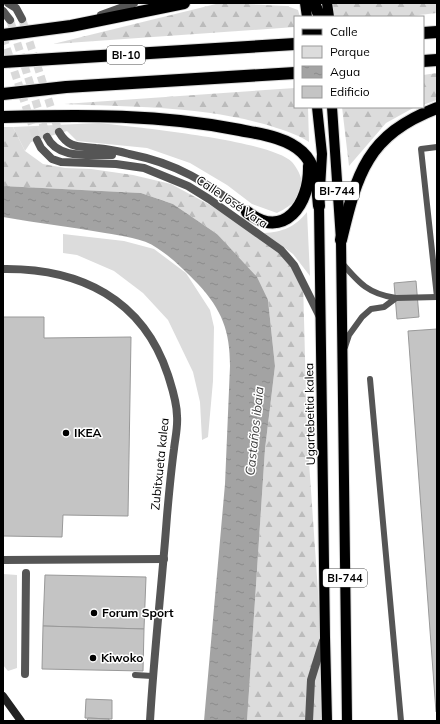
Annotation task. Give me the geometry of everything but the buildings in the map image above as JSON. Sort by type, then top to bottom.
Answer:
[{"type":"highway","points":[[3,35],[71,26],[184,3]]},
{"type":"highway","points":[[314,3],[320,16]]},
{"type":"highway","points":[[424,34],[437,32]]},
{"type":"highway","name":"BI-10","points":[[3,62],[294,44]]},
{"type":"highway","points":[[424,61],[437,60]]},
{"type":"highway","points":[[3,94],[66,87],[294,73]]},
{"type":"highway","points":[[341,240],[353,191],[366,161],[388,136],[417,116],[437,108]]},
{"type":"highway","points":[[3,117],[147,117],[200,122],[274,137],[296,146],[309,161],[316,176],[319,206]]},
{"type":"highway","points":[[246,212],[255,218],[266,222],[279,222],[293,215],[302,205],[308,189],[309,161]]},
{"type":"main road","points":[[305,3],[307,16]]},
{"type":"main road","points":[[327,3],[329,16]]},
{"type":"main road","name":"Ugartebeitia kalea","points":[[316,108],[322,154],[319,206],[327,721]]},
{"type":"main road","name":"BI-744","points":[[332,108],[341,240],[347,721]]},
{"type":"street","points":[[8,3],[16,8],[22,19]]},
{"type":"street","points":[[71,26],[134,3]]},
{"type":"street","points":[[3,11],[10,20]]},
{"type":"street","name":"Calle José Vara","points":[[59,132],[64,140],[76,147],[97,148],[131,154],[180,169],[210,186],[246,212]]},
{"type":"street","name":"Calle José Vara","points":[[47,137],[52,146],[64,152],[79,154],[131,154]]},
{"type":"street","name":"Calle José Vara","points":[[37,140],[44,152],[52,159],[61,162],[116,164],[144,168],[188,186],[209,199],[280,250],[294,265],[321,320]]},
{"type":"street","name":"Zubitxueta kalea","points":[[3,269],[21,269],[51,273],[77,280],[108,294],[127,308],[155,342],[174,394],[178,417],[169,487],[164,559],[152,676],[150,721]]},
{"type":"street","points":[[3,560],[164,559]]},
{"type":"street","points":[[25,674],[26,573]]},
{"type":"street","points":[[309,721],[311,680],[325,637]]},
{"type":"street","points":[[3,696],[21,721]]},
{"type":"lane","points":[[341,262],[363,286],[371,292],[381,296],[396,298],[437,297],[421,149],[437,147]]},
{"type":"lane","points":[[342,358],[349,336],[362,317],[371,309],[384,307],[396,298]]},
{"type":"lane","points":[[370,379],[401,721]]},
{"type":"lane","points":[[135,675],[152,676]]},
{"type":"green space","points":[[220,3],[287,6],[298,10],[300,16],[294,16],[294,27],[53,44]]},
{"type":"green space","points":[[331,3],[437,3],[437,13],[410,16],[333,16]]},
{"type":"green space","points":[[437,73],[437,100],[424,105],[424,75]]},
{"type":"green space","points":[[294,88],[294,108],[308,108],[309,142],[293,134],[264,124],[215,114],[165,108],[64,104]]},
{"type":"green space","points":[[342,108],[413,108],[386,123],[349,166]]},
{"type":"green space","points":[[99,123],[170,131],[230,141],[279,154],[292,162],[296,167],[301,177],[302,189],[298,198],[294,202],[277,213],[252,204],[227,185],[190,163],[147,148],[77,141],[67,131],[31,142],[25,151],[13,127]]},
{"type":"green space","points":[[3,127],[13,127],[25,151],[43,164],[65,168],[91,169],[133,175],[171,184],[210,205],[281,250],[303,281],[307,433],[327,721],[247,721],[265,449],[275,366],[268,300],[217,234],[173,204],[141,193],[3,186]]},
{"type":"green space","points":[[307,212],[310,276],[293,254],[264,233],[288,228]]},
{"type":"green space","points":[[63,234],[124,241],[154,249],[186,273],[210,310],[214,327],[213,381],[208,437],[202,440],[200,402],[193,372],[168,320],[143,293],[114,271],[77,255],[63,253]]},
{"type":"green space","points":[[3,574],[17,575],[17,668],[8,671],[3,665]]},
{"type":"water","name":"Castaños ibaia","points":[[3,186],[141,193],[173,204],[217,234],[257,277],[268,300],[275,366],[265,449],[247,721],[204,721],[225,484],[230,366],[230,353],[226,332],[219,312],[198,284],[174,260],[157,248],[145,242],[125,236],[3,217]]},
{"type":"tunnel","points":[[22,19],[59,132]]},
{"type":"tunnel","points":[[10,20],[47,137]]},
{"type":"tunnel","points":[[3,37],[37,140]]},
{"type":"place","name":"IKEA","points":[[66,433]]},
{"type":"place","name":"Forum Sport","points":[[94,613]]},
{"type":"place","name":"Kiwoko","points":[[93,658]]}]
